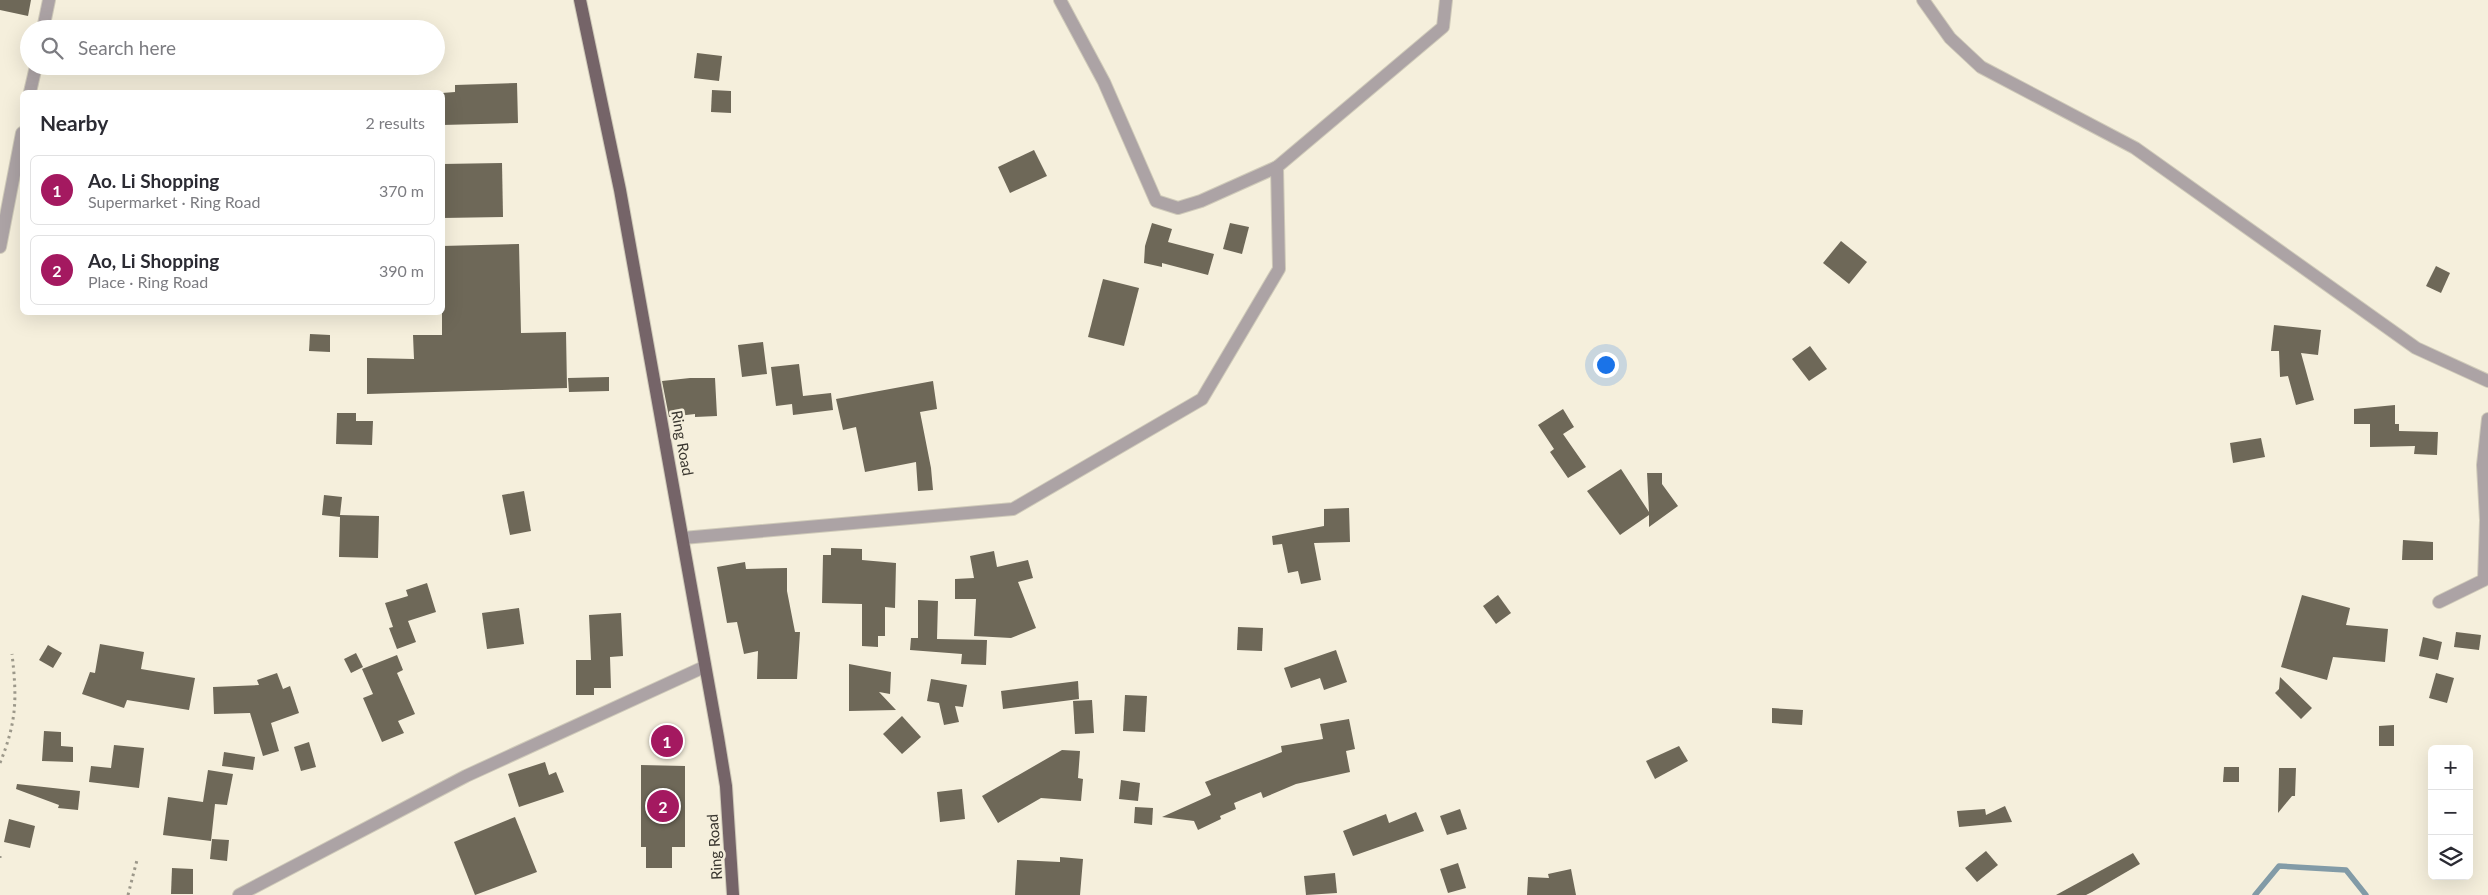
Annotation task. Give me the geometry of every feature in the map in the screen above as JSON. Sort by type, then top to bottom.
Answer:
[{"type":"main road","name":"Ring Road","points":[[580,0],[620,190],[726,786],[733,895]]},
{"type":"street","points":[[45,20],[49,0]]},
{"type":"street","points":[[1060,0],[1104,82],[1156,201],[1178,208],[1201,201],[1278,167],[1443,26],[1446,0]]},
{"type":"street","points":[[1923,0],[1950,38],[1981,67],[2135,148],[2416,348],[2488,381]]},
{"type":"street","points":[[30,90],[34,75]]},
{"type":"street","points":[[0,247],[20,143]]},
{"type":"street","points":[[683,538],[1013,509],[1202,399],[1278,269],[1278,167]]},
{"type":"street","points":[[2439,602],[2484,580],[2486,520],[2483,466],[2488,420]]},
{"type":"street","points":[[239,895],[466,776],[704,667]]},
{"type":"path","points":[[0,763],[10,739],[17,695],[12,654]]},
{"type":"path","points":[[128,895],[137,860]]},
{"type":"building","points":[[0,0],[31,0],[28,16],[0,10]]},
{"type":"building","points":[[697,53],[722,56],[719,81],[694,78]]},
{"type":"building","points":[[517,83],[518,123],[445,125],[445,93],[455,92],[455,85]]},
{"type":"building","points":[[712,90],[731,91],[731,113],[711,112]]},
{"type":"building","points":[[1034,150],[1047,176],[1010,193],[998,167]]},
{"type":"building","points":[[502,163],[503,217],[445,218],[445,164]]},
{"type":"building","points":[[1152,223],[1172,229],[1168,242],[1214,254],[1208,275],[1162,263],[1162,267],[1144,263],[1145,246]]},
{"type":"building","points":[[1230,223],[1249,227],[1242,254],[1223,249]]},
{"type":"building","points":[[1841,241],[1867,262],[1849,284],[1823,263]]},
{"type":"building","points":[[519,244],[521,333],[566,332],[567,388],[367,394],[367,358],[414,359],[413,335],[442,335],[442,315],[445,315],[445,246]]},
{"type":"building","points":[[2436,266],[2450,273],[2441,293],[2426,286]]},
{"type":"building","points":[[1103,279],[1139,288],[1124,346],[1088,337]]},
{"type":"building","points":[[2274,325],[2321,330],[2318,355],[2301,353],[2314,400],[2296,405],[2288,376],[2280,377],[2279,351],[2271,351]]},
{"type":"building","points":[[310,334],[330,335],[330,352],[309,351]]},
{"type":"building","points":[[763,342],[767,374],[742,377],[738,345]]},
{"type":"building","points":[[1810,346],[1827,369],[1809,381],[1792,359]]},
{"type":"building","points":[[799,364],[803,396],[831,393],[833,410],[793,415],[792,404],[776,406],[771,367]]},
{"type":"building","points":[[609,377],[609,391],[569,392],[568,378]]},
{"type":"building","points":[[715,378],[717,416],[695,417],[695,414],[669,417],[662,381]]},
{"type":"building","points":[[933,381],[937,409],[920,412],[931,468],[933,490],[918,491],[916,462],[865,472],[856,427],[843,430],[836,399]]},
{"type":"building","points":[[2395,405],[2395,424],[2399,424],[2399,431],[2438,432],[2437,455],[2414,454],[2415,446],[2370,447],[2370,424],[2354,424],[2354,409]]},
{"type":"building","points":[[1563,409],[1574,427],[1563,434],[1586,467],[1568,478],[1550,452],[1554,449],[1538,425]]},
{"type":"building","points":[[337,413],[356,413],[356,421],[373,421],[372,445],[336,444]]},
{"type":"building","points":[[2261,438],[2265,457],[2233,463],[2230,443]]},
{"type":"building","points":[[1621,469],[1649,512],[1647,473],[1662,473],[1662,484],[1678,506],[1649,527],[1649,515],[1620,535],[1587,491]]},
{"type":"building","points":[[524,491],[531,531],[510,535],[502,495]]},
{"type":"building","points":[[324,495],[342,497],[340,515],[379,516],[378,558],[339,557],[340,517],[322,515]]},
{"type":"building","points":[[1349,508],[1350,542],[1314,543],[1321,580],[1301,584],[1298,571],[1288,573],[1282,544],[1273,545],[1272,536],[1324,526],[1324,509]]},
{"type":"building","points":[[2403,540],[2433,542],[2433,560],[2402,560]]},
{"type":"building","points":[[831,548],[862,549],[862,560],[896,563],[895,608],[885,607],[885,636],[878,636],[878,647],[862,646],[862,604],[822,603],[823,555],[831,555]]},
{"type":"building","points":[[994,551],[997,567],[1028,560],[1033,578],[1018,582],[1036,628],[1011,638],[974,636],[976,599],[955,599],[955,579],[974,578],[970,556]]},
{"type":"building","points":[[745,562],[746,569],[787,568],[787,591],[795,632],[800,632],[797,679],[757,679],[758,651],[744,654],[737,622],[727,623],[717,567]]},
{"type":"building","points":[[427,583],[436,612],[408,621],[416,642],[397,649],[389,628],[393,627],[385,603],[408,596],[406,590]]},
{"type":"building","points":[[1498,595],[1511,613],[1496,624],[1483,606]]},
{"type":"building","points":[[2302,595],[2350,608],[2346,625],[2388,629],[2385,662],[2333,657],[2327,680],[2281,667]]},
{"type":"building","points":[[918,600],[938,601],[937,639],[987,640],[986,665],[961,664],[962,654],[910,650],[911,638],[918,638]]},
{"type":"building","points":[[519,608],[524,644],[487,649],[482,613]]},
{"type":"building","points":[[621,613],[623,656],[610,657],[611,688],[594,688],[594,695],[576,695],[576,660],[591,660],[589,615]]},
{"type":"building","points":[[1238,627],[1263,628],[1262,651],[1237,650]]},
{"type":"building","points":[[2456,632],[2481,635],[2479,650],[2454,647]]},
{"type":"building","points":[[2423,637],[2442,642],[2438,660],[2419,656]]},
{"type":"building","points":[[100,644],[144,652],[141,669],[195,678],[189,710],[127,700],[124,708],[82,694],[90,672],[95,673]]},
{"type":"building","points":[[48,645],[62,653],[53,668],[39,660]]},
{"type":"building","points":[[1336,650],[1347,682],[1324,690],[1320,678],[1291,688],[1284,668]]},
{"type":"building","points":[[356,653],[363,667],[351,673],[344,659]]},
{"type":"building","points":[[397,655],[403,670],[397,673],[415,714],[398,721],[404,733],[382,742],[363,698],[373,694],[362,669]]},
{"type":"building","points":[[849,664],[891,672],[890,694],[879,692],[896,710],[849,711]]},
{"type":"building","points":[[277,673],[283,689],[290,686],[299,713],[271,723],[279,751],[263,756],[250,713],[214,714],[213,687],[259,685],[257,680]]},
{"type":"building","points":[[2436,673],[2454,678],[2447,703],[2429,698]]},
{"type":"building","points":[[2280,677],[2312,708],[2301,719],[2275,693],[2279,689]]},
{"type":"building","points":[[931,679],[967,685],[963,707],[955,706],[959,722],[944,725],[939,703],[927,701]]},
{"type":"building","points":[[1078,681],[1079,699],[1003,709],[1001,691]]},
{"type":"building","points":[[1125,695],[1147,696],[1145,732],[1123,731]]},
{"type":"building","points":[[1092,700],[1094,733],[1075,734],[1073,701]]},
{"type":"building","points":[[1772,708],[1803,710],[1802,725],[1772,723]]},
{"type":"building","points":[[902,716],[921,737],[902,754],[883,734]]},
{"type":"building","points":[[1349,719],[1355,749],[1346,751],[1350,772],[1296,784],[1263,798],[1261,792],[1234,803],[1236,809],[1220,816],[1221,819],[1198,830],[1194,821],[1162,817],[1211,795],[1205,782],[1282,752],[1281,746],[1323,739],[1320,724]]},
{"type":"building","points":[[2394,725],[2394,746],[2379,746],[2379,726]]},
{"type":"building","points":[[44,731],[61,732],[61,746],[73,747],[73,762],[42,761]]},
{"type":"building","points":[[309,742],[316,767],[301,771],[294,747]]},
{"type":"building","points":[[114,745],[144,748],[139,788],[89,782],[91,766],[111,768]]},
{"type":"building","points":[[1679,746],[1688,761],[1655,779],[1646,761]]},
{"type":"building","points":[[1062,750],[1080,751],[1078,778],[1083,779],[1081,801],[1041,798],[998,823],[982,796]]},
{"type":"building","points":[[224,752],[255,757],[253,770],[222,766]]},
{"type":"building","points":[[545,762],[549,775],[556,772],[564,792],[519,807],[508,774]]},
{"type":"building","points":[[641,765],[685,766],[685,847],[672,847],[672,868],[646,868],[646,847],[641,847]]},
{"type":"building","points":[[2224,767],[2239,767],[2239,782],[2223,782]]},
{"type":"building","points":[[2279,768],[2296,768],[2295,796],[2292,796],[2278,813]]},
{"type":"building","points":[[208,770],[233,774],[227,805],[215,804],[211,841],[163,835],[168,797],[203,802]]},
{"type":"building","points":[[1121,780],[1140,783],[1138,801],[1119,799]]},
{"type":"building","points":[[17,784],[80,791],[78,810],[58,808],[59,805],[16,789]]},
{"type":"building","points":[[962,789],[965,819],[940,822],[937,792]]},
{"type":"building","points":[[2005,806],[2012,822],[1959,827],[1957,811],[1985,809],[1986,815]]},
{"type":"building","points":[[1135,807],[1153,808],[1152,825],[1134,823]]},
{"type":"building","points":[[1460,809],[1467,829],[1447,835],[1440,816]]},
{"type":"building","points":[[1416,812],[1424,831],[1353,856],[1343,831],[1386,814],[1389,823]]},
{"type":"building","points":[[515,817],[537,872],[475,895],[454,842]]},
{"type":"building","points":[[9,819],[35,826],[30,848],[4,842]]},
{"type":"building","points":[[212,839],[229,840],[227,861],[210,859]]},
{"type":"building","points":[[1986,851],[1998,865],[1977,882],[1965,868]]},
{"type":"building","points":[[2133,853],[2140,864],[2092,892],[2086,895],[2056,895]]},
{"type":"building","points":[[1060,857],[1083,859],[1080,895],[1015,895],[1017,860],[1060,862]]},
{"type":"building","points":[[1458,863],[1466,888],[1448,893],[1440,869]]},
{"type":"building","points":[[172,868],[193,869],[193,894],[171,894]]},
{"type":"building","points":[[1571,869],[1576,895],[1527,895],[1528,877],[1549,878],[1548,874]]},
{"type":"building","points":[[1335,873],[1337,893],[1306,895],[1304,876]]},
{"type":"waterway","points":[[2255,895],[2279,866],[2346,870],[2366,895]]},
{"type":"place","name":"Ao. Li Shopping","points":[[667,741]]},
{"type":"place","name":"Ao, Li Shopping","points":[[663,806]]}]
